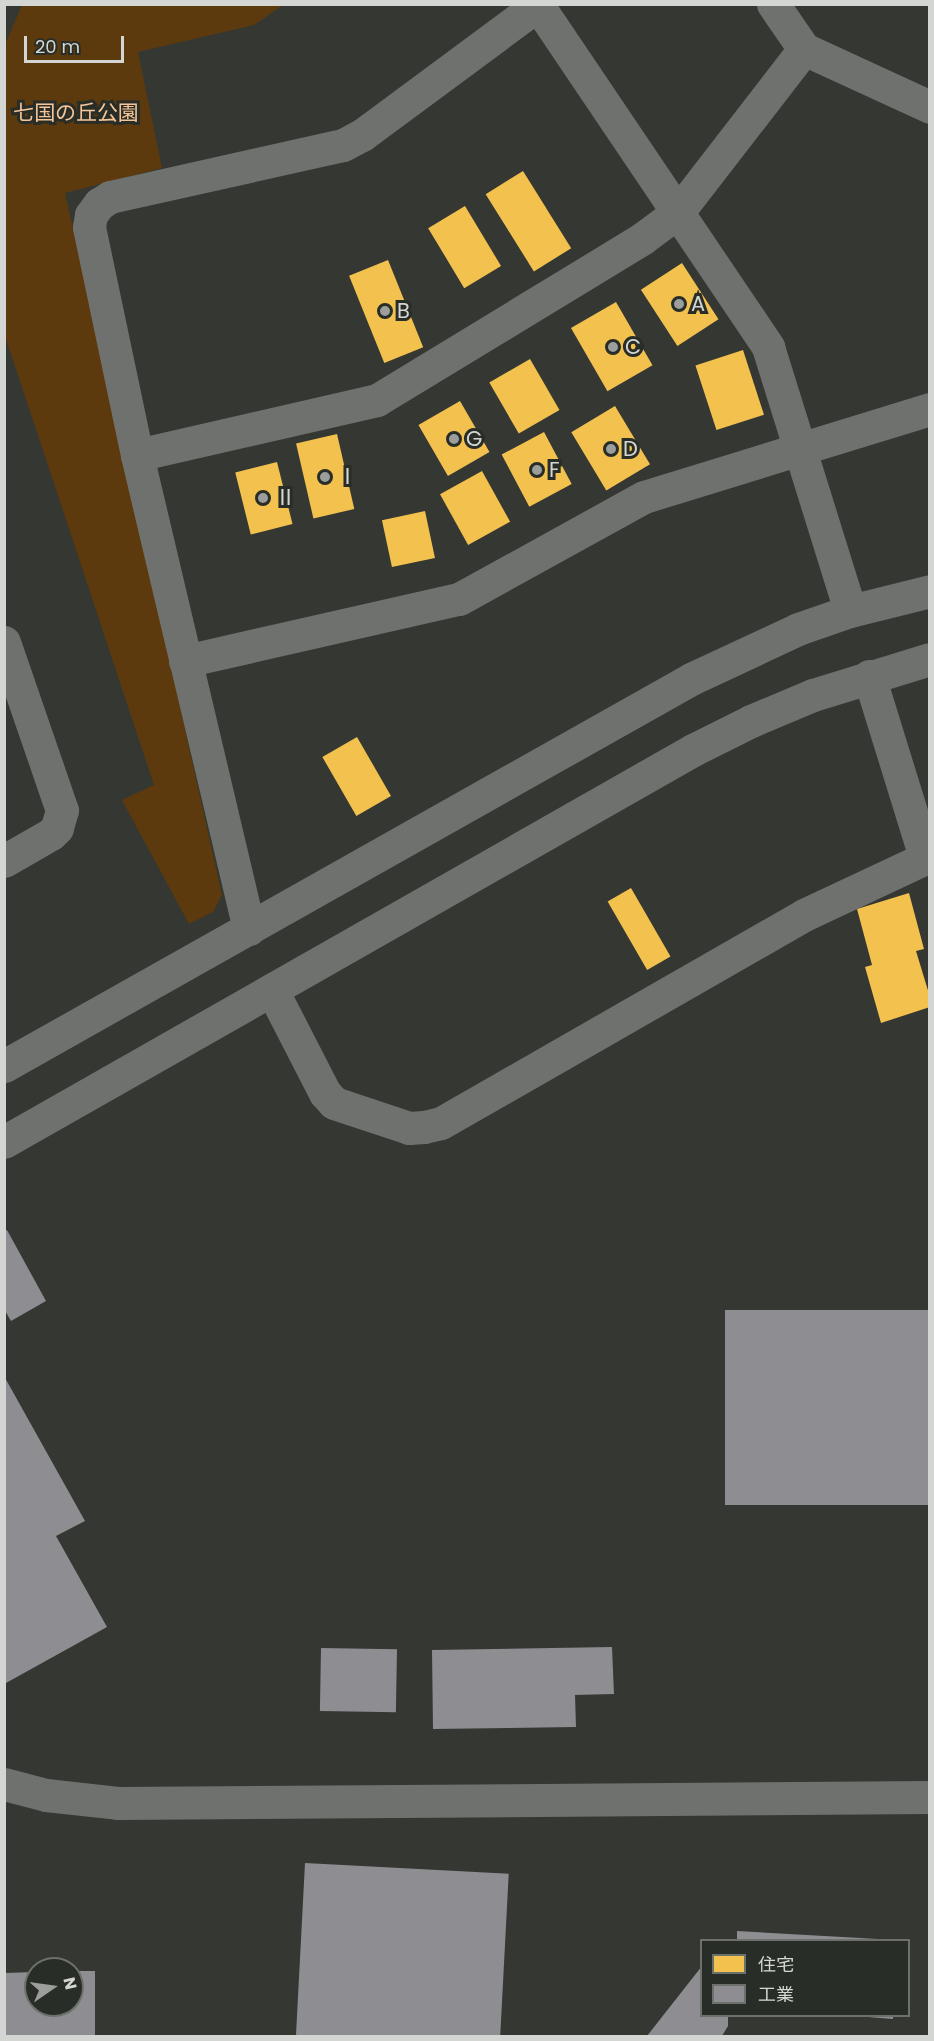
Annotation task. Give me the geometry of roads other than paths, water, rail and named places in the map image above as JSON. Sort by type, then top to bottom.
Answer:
[{"type":"street","points":[[773,4],[804,49],[930,107]]},
{"type":"street","points":[[249,929],[137,455],[89,227],[91,215],[99,204],[110,197],[344,145],[362,135],[537,5],[768,347],[850,611]]},
{"type":"street","points":[[137,455],[377,400],[643,238],[678,212],[804,49]]},
{"type":"street","points":[[185,661],[459,598],[644,497],[800,447],[930,409]]},
{"type":"street","points":[[4,1066],[690,679],[798,629],[850,611],[930,591]]},
{"type":"street","points":[[4,642],[62,810],[57,828],[51,834],[4,861]]},
{"type":"street","points":[[4,1142],[693,750],[751,721],[869,676],[930,659]]},
{"type":"street","points":[[272,990],[325,1093],[333,1102],[409,1128],[441,1123],[765,936],[927,856],[869,676]]},
{"type":"street","points":[[4,1784],[46,1796],[118,1803],[930,1797]]},
{"type":"place","name":"A","points":[[679,304]]},
{"type":"place","name":"B","points":[[385,311]]},
{"type":"place","name":"C","points":[[613,347]]},
{"type":"place","name":"G","points":[[454,439]]},
{"type":"place","name":"D","points":[[611,449]]},
{"type":"place","name":"F","points":[[537,470]]},
{"type":"place","name":"Ⅰ","points":[[325,477]]},
{"type":"place","name":"Ⅱ","points":[[263,498]]},
{"type":"park label","name":"七国の丘公園","points":[[76,113]]}]
